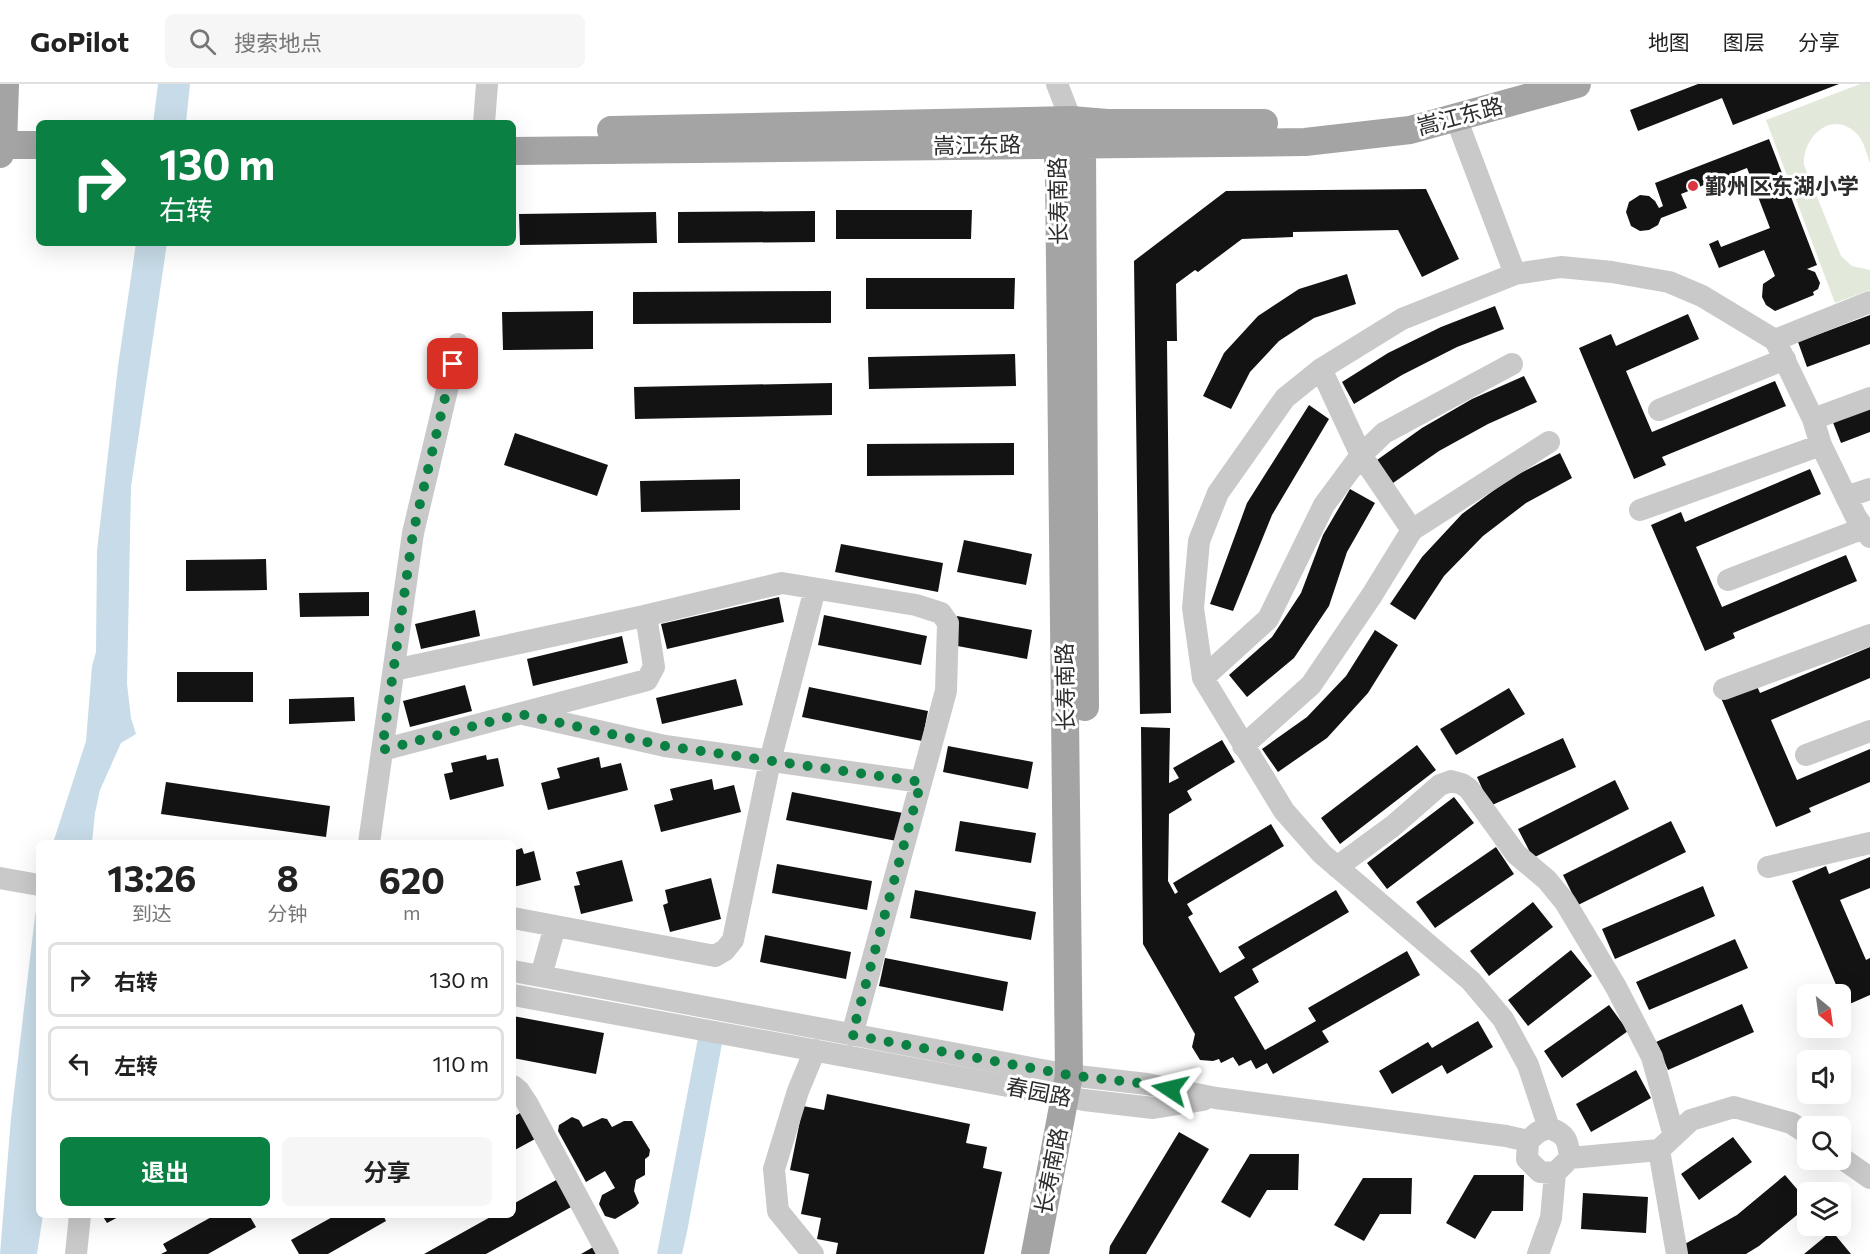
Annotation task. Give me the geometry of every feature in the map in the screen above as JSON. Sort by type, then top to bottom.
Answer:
[{"type":"main road","points":[[1,152],[5,84]]},
{"type":"main road","name":"嵩江东路","points":[[516,151],[1070,136],[1107,123],[1328,122],[1405,114],[1510,84]]},
{"type":"main road","name":"嵩江东路","points":[[516,132],[1070,136],[1305,142],[1410,130],[1577,84]]},
{"type":"main road","name":"长寿南路","points":[[1055,1254],[1076,1087],[1059,172],[1070,136]]},
{"type":"main road","points":[[1,152],[36,146]]},
{"type":"main road","points":[[1,152],[36,162]]},
{"type":"main road","name":"长寿南路","points":[[1035,1254],[1076,1087]]},
{"type":"street","points":[[484,120],[487,84]]},
{"type":"street","name":"长寿南路","points":[[1057,84],[1070,136]]},
{"type":"street","points":[[1456,117],[1515,274]]},
{"type":"street","points":[[1549,1128],[1528,1065],[1503,1019],[1471,981],[1322,854],[1284,811],[1243,746],[1203,678],[1193,608],[1199,541],[1218,493],[1285,398],[1321,369],[1402,319],[1515,274],[1561,267],[1612,272],[1670,282],[1702,296],[1780,350],[1813,419],[1821,445],[1856,517],[1867,532],[1728,580]]},
{"type":"street","points":[[1659,410],[1870,302]]},
{"type":"street","points":[[369,840],[413,533],[458,344]]},
{"type":"street","points":[[1203,678],[1268,619],[1324,505],[1361,455],[1384,433],[1512,364]]},
{"type":"street","points":[[1321,369],[1361,455],[1412,530]]},
{"type":"street","points":[[1813,419],[1870,398]]},
{"type":"street","points":[[1243,746],[1311,686],[1412,530],[1549,442]]},
{"type":"street","points":[[1640,510],[1821,445]]},
{"type":"street","points":[[1846,497],[1870,489]]},
{"type":"street","points":[[394,670],[644,616],[782,583],[916,605],[941,613],[948,623],[946,691],[852,1035]]},
{"type":"street","points":[[516,919],[715,956],[725,950],[733,940],[770,761],[815,589]]},
{"type":"street","points":[[382,750],[647,680],[654,667],[644,616]]},
{"type":"street","points":[[1724,689],[1870,635]]},
{"type":"street","points":[[520,714],[665,746],[921,782]]},
{"type":"street","points":[[1806,755],[1870,731]]},
{"type":"street","points":[[1337,867],[1393,826],[1440,785],[1451,780],[1469,789],[1516,854],[1547,880],[1565,902],[1611,978],[1652,1058],[1667,1143],[1677,1254]]},
{"type":"street","points":[[1768,867],[1870,843]]},
{"type":"street","points":[[0,878],[36,891]]},
{"type":"street","points":[[0,894],[36,891]]},
{"type":"street","points":[[541,976],[555,926]]},
{"type":"street","name":"春园路","points":[[516,972],[852,1035],[1076,1087],[1153,1108],[1216,1098]]},
{"type":"street","name":"春园路","points":[[516,995],[814,1050],[1076,1087],[1147,1084],[1216,1098]]},
{"type":"street","points":[[813,1254],[778,1211],[774,1169],[798,1091],[814,1050]]},
{"type":"street","points":[[516,1088],[527,1103],[608,1254]]},
{"type":"street","points":[[1216,1098],[1506,1136],[1528,1141]]},
{"type":"street","points":[[1538,1254],[1551,1218],[1562,1166],[1568,1140],[1561,1132],[1549,1128],[1538,1132],[1528,1141],[1527,1159],[1540,1172],[1562,1166],[1667,1143],[1691,1120],[1734,1107],[1791,1123],[1797,1127]]},
{"type":"street","points":[[1851,1165],[1870,1178]]},
{"type":"street","points":[[76,1254],[80,1218]]},
{"type":"green space","points":[[1860,84],[1870,84],[1870,163],[1859,136],[1847,126],[1837,124],[1828,125],[1813,136],[1805,155],[1804,165],[1841,256],[1852,266],[1870,270],[1870,290],[1835,303],[1766,120]]},
{"type":"water","points":[[158,84],[190,84],[186,120],[153,120]]},
{"type":"water","points":[[136,246],[167,246],[131,487],[127,684],[131,718],[136,734],[121,743],[100,790],[92,840],[54,840],[86,741],[92,666],[96,652],[97,551],[118,366]]},
{"type":"water","points":[[36,912],[36,1218],[43,1218],[37,1254],[0,1254],[11,1118]]},
{"type":"water","points":[[698,1038],[723,1038],[687,1232],[682,1254],[657,1254]]},
{"type":"building","points":[[1698,84],[1839,84],[1733,125],[1722,98],[1638,131],[1630,110]]},
{"type":"building","points":[[1769,139],[1817,265],[1807,269],[1815,272],[1820,283],[1818,289],[1813,292],[1814,295],[1775,311],[1766,305],[1762,297],[1763,284],[1775,276],[1764,250],[1719,268],[1709,244],[1718,240],[1721,247],[1770,228],[1747,168],[1681,194],[1687,208],[1661,218],[1658,225],[1649,230],[1640,231],[1631,226],[1626,212],[1629,202],[1640,195],[1649,196],[1659,208],[1663,206],[1655,183]]},
{"type":"building","points":[[1426,189],[1459,259],[1422,277],[1398,230],[1293,232],[1293,237],[1242,239],[1198,272],[1195,270],[1176,284],[1177,341],[1167,341],[1171,713],[1140,714],[1134,261],[1226,191]]},
{"type":"building","points":[[836,210],[972,210],[971,239],[836,239]]},
{"type":"building","points":[[815,211],[815,242],[678,243],[678,212]]},
{"type":"building","points":[[656,212],[657,243],[520,245],[519,214]]},
{"type":"building","points":[[1347,274],[1356,304],[1314,318],[1279,341],[1250,372],[1231,409],[1203,396],[1224,353],[1258,316],[1299,289]]},
{"type":"building","points":[[866,278],[1015,278],[1014,309],[866,309]]},
{"type":"building","points":[[831,291],[831,323],[633,324],[633,292]]},
{"type":"building","points":[[1495,306],[1504,329],[1457,347],[1402,375],[1354,404],[1342,382],[1388,353],[1441,327]]},
{"type":"building","points":[[593,311],[593,349],[503,350],[502,312]]},
{"type":"building","points":[[1688,314],[1699,339],[1626,371],[1652,432],[1775,381],[1786,406],[1662,457],[1666,465],[1634,479],[1579,348],[1611,334],[1616,346]]},
{"type":"building","points":[[1870,315],[1870,344],[1807,367],[1798,342]]},
{"type":"building","points":[[1015,354],[1016,386],[869,389],[868,357]]},
{"type":"building","points":[[1524,376],[1537,402],[1488,424],[1439,451],[1393,483],[1377,460],[1422,428],[1472,399]]},
{"type":"building","points":[[832,383],[832,415],[635,419],[634,387]]},
{"type":"building","points":[[1309,405],[1329,419],[1272,515],[1233,611],[1210,604],[1247,503]]},
{"type":"building","points":[[1870,405],[1870,432],[1841,443],[1832,420]]},
{"type":"building","points":[[515,433],[608,465],[597,496],[504,465]]},
{"type":"building","points":[[1014,443],[1014,475],[867,476],[867,444]]},
{"type":"building","points":[[1560,453],[1572,478],[1526,503],[1483,536],[1444,576],[1415,620],[1390,604],[1422,557],[1462,514],[1509,479]]},
{"type":"building","points":[[1810,469],[1821,494],[1696,547],[1722,607],[1846,555],[1857,581],[1733,633],[1735,638],[1705,651],[1651,525],[1681,512],[1685,522]]},
{"type":"building","points":[[740,479],[740,510],[641,512],[640,481]]},
{"type":"building","points":[[1350,489],[1375,503],[1347,552],[1329,606],[1294,658],[1247,697],[1229,675],[1272,637],[1301,593],[1323,535]]},
{"type":"building","points":[[964,540],[1032,554],[1026,585],[957,572]]},
{"type":"building","points":[[841,544],[943,563],[938,592],[835,572]]},
{"type":"building","points":[[266,559],[267,590],[186,591],[186,560]]},
{"type":"building","points":[[369,592],[369,616],[300,617],[299,593]]},
{"type":"building","points":[[779,597],[784,622],[667,649],[661,624]]},
{"type":"building","points":[[475,610],[480,636],[421,649],[415,624]]},
{"type":"building","points":[[824,615],[927,636],[921,665],[818,645]]},
{"type":"building","points":[[957,616],[1032,630],[1027,659],[952,645]]},
{"type":"building","points":[[1375,630],[1398,645],[1368,693],[1327,738],[1278,772],[1262,749],[1307,717],[1346,676]]},
{"type":"building","points":[[622,636],[628,663],[533,686],[527,659]]},
{"type":"building","points":[[1870,647],[1870,678],[1771,720],[1797,780],[1870,749],[1870,782],[1809,808],[1811,812],[1776,827],[1721,698],[1756,684],[1760,693]]},
{"type":"building","points":[[177,672],[253,672],[253,702],[177,702]]},
{"type":"building","points":[[736,679],[743,705],[662,724],[656,698]]},
{"type":"building","points":[[465,685],[472,711],[410,727],[403,701]]},
{"type":"building","points":[[809,687],[928,711],[922,741],[802,717]]},
{"type":"building","points":[[1509,688],[1525,714],[1456,755],[1440,729]]},
{"type":"building","points":[[354,697],[355,721],[289,724],[289,699]]},
{"type":"building","points":[[1141,727],[1170,728],[1169,783],[1179,778],[1173,768],[1222,740],[1235,762],[1187,791],[1192,800],[1169,814],[1168,881],[1175,894],[1178,892],[1173,883],[1271,824],[1284,846],[1187,904],[1193,914],[1188,917],[1220,973],[1245,958],[1238,947],[1336,890],[1349,912],[1252,969],[1259,982],[1234,997],[1265,1050],[1316,1021],[1308,1008],[1407,951],[1420,975],[1322,1031],[1329,1042],[1273,1074],[1267,1063],[1256,1069],[1251,1060],[1239,1066],[1233,1057],[1221,1063],[1219,1059],[1200,1060],[1192,1047],[1195,1034],[1143,944]]},
{"type":"building","points":[[1563,738],[1576,767],[1490,806],[1477,777]]},
{"type":"building","points":[[1417,745],[1436,770],[1340,844],[1321,818]]},
{"type":"building","points":[[948,746],[1033,762],[1028,789],[943,772]]},
{"type":"building","points":[[486,755],[487,760],[498,758],[504,786],[450,800],[444,774],[453,772],[451,763]]},
{"type":"building","points":[[599,757],[601,768],[621,763],[628,790],[548,810],[541,783],[560,778],[557,768]]},
{"type":"building","points":[[712,779],[714,790],[734,785],[741,812],[661,832],[654,805],[673,800],[670,789]]},
{"type":"building","points":[[1615,780],[1629,809],[1533,858],[1518,829]]},
{"type":"building","points":[[166,782],[330,806],[326,837],[161,814]]},
{"type":"building","points":[[792,792],[908,814],[902,842],[786,820]]},
{"type":"building","points":[[1454,797],[1474,823],[1387,889],[1367,863]]},
{"type":"building","points":[[960,821],[1036,833],[1031,863],[955,851]]},
{"type":"building","points":[[1671,821],[1686,852],[1578,905],[1563,875]]},
{"type":"building","points":[[1496,847],[1514,874],[1435,928],[1416,902]]},
{"type":"building","points":[[522,848],[524,854],[534,851],[541,880],[516,886],[516,850]]},
{"type":"building","points":[[1870,857],[1870,888],[1840,900],[1866,960],[1870,958],[1870,995],[1851,1003],[1851,984],[1836,984],[1792,881],[1826,866],[1829,874]]},
{"type":"building","points":[[622,860],[633,901],[581,914],[574,886],[580,885],[576,872]]},
{"type":"building","points":[[777,864],[872,881],[867,910],[772,893]]},
{"type":"building","points":[[711,878],[721,919],[670,932],[663,905],[668,903],[665,890]]},
{"type":"building","points":[[1703,886],[1715,916],[1615,959],[1602,929]]},
{"type":"building","points":[[915,890],[1036,912],[1031,940],[910,918]]},
{"type":"building","points":[[1533,902],[1553,927],[1489,976],[1470,951]]},
{"type":"building","points":[[765,935],[851,952],[846,979],[760,962]]},
{"type":"building","points":[[1735,939],[1748,968],[1649,1010],[1636,982]]},
{"type":"building","points":[[1571,950],[1592,976],[1528,1026],[1508,1000]]},
{"type":"building","points":[[885,958],[1008,982],[1003,1011],[879,986]]},
{"type":"building","points":[[1742,1004],[1754,1032],[1668,1070],[1656,1042]]},
{"type":"building","points":[[1609,1005],[1628,1031],[1562,1078],[1544,1051]]},
{"type":"building","points":[[516,1017],[604,1033],[596,1074],[516,1059]]},
{"type":"building","points":[[1478,1021],[1493,1047],[1447,1074],[1442,1065],[1392,1094],[1379,1071],[1428,1042],[1432,1048]]},
{"type":"building","points":[[1636,1070],[1651,1098],[1591,1132],[1576,1104]]},
{"type":"building","points":[[827,1094],[970,1124],[966,1143],[987,1147],[983,1168],[1002,1172],[984,1254],[836,1254],[838,1243],[817,1239],[821,1218],[801,1214],[809,1174],[790,1170],[803,1106],[824,1110]]},
{"type":"building","points":[[520,1113],[535,1139],[516,1149],[516,1115]]},
{"type":"building","points":[[572,1117],[579,1120],[583,1127],[602,1118],[607,1119],[612,1127],[624,1121],[632,1121],[650,1150],[649,1156],[645,1159],[645,1175],[636,1180],[634,1191],[639,1203],[615,1219],[605,1216],[599,1204],[602,1195],[615,1188],[605,1171],[586,1182],[558,1131],[559,1125]]},
{"type":"building","points":[[1179,1132],[1209,1149],[1146,1254],[1109,1254],[1110,1246]]},
{"type":"building","points":[[1733,1137],[1752,1162],[1699,1200],[1681,1174]]},
{"type":"building","points":[[1250,1154],[1299,1154],[1298,1190],[1267,1190],[1250,1218],[1221,1202]]},
{"type":"building","points":[[1474,1175],[1524,1175],[1523,1211],[1492,1211],[1475,1239],[1446,1223]]},
{"type":"building","points":[[1785,1175],[1797,1189],[1797,1215],[1746,1254],[1688,1254],[1683,1245],[1737,1215]]},
{"type":"building","points":[[1363,1178],[1412,1178],[1411,1214],[1380,1214],[1364,1241],[1334,1225]]},
{"type":"building","points":[[558,1179],[573,1206],[486,1254],[424,1254],[489,1218],[516,1218],[516,1202]]},
{"type":"building","points":[[1583,1193],[1648,1197],[1646,1233],[1581,1229]]},
{"type":"building","points":[[104,1218],[116,1218],[107,1223]]},
{"type":"building","points":[[210,1218],[251,1218],[256,1227],[208,1254],[161,1254],[167,1251],[163,1244]]},
{"type":"building","points":[[331,1218],[384,1218],[386,1221],[328,1254],[299,1254],[291,1240]]},
{"type":"building","points":[[1826,1236],[1836,1236],[1851,1254],[1804,1254]]},
{"type":"building","points":[[595,1246],[600,1254],[581,1254]]},
{"type":"place","name":"鄞州区东湖小学","points":[[1693,186]]},
{"type":"route","points":[[453,364],[413,533],[382,750],[520,714],[665,746],[921,782],[852,1035],[1069,1075],[1170,1089]]}]
